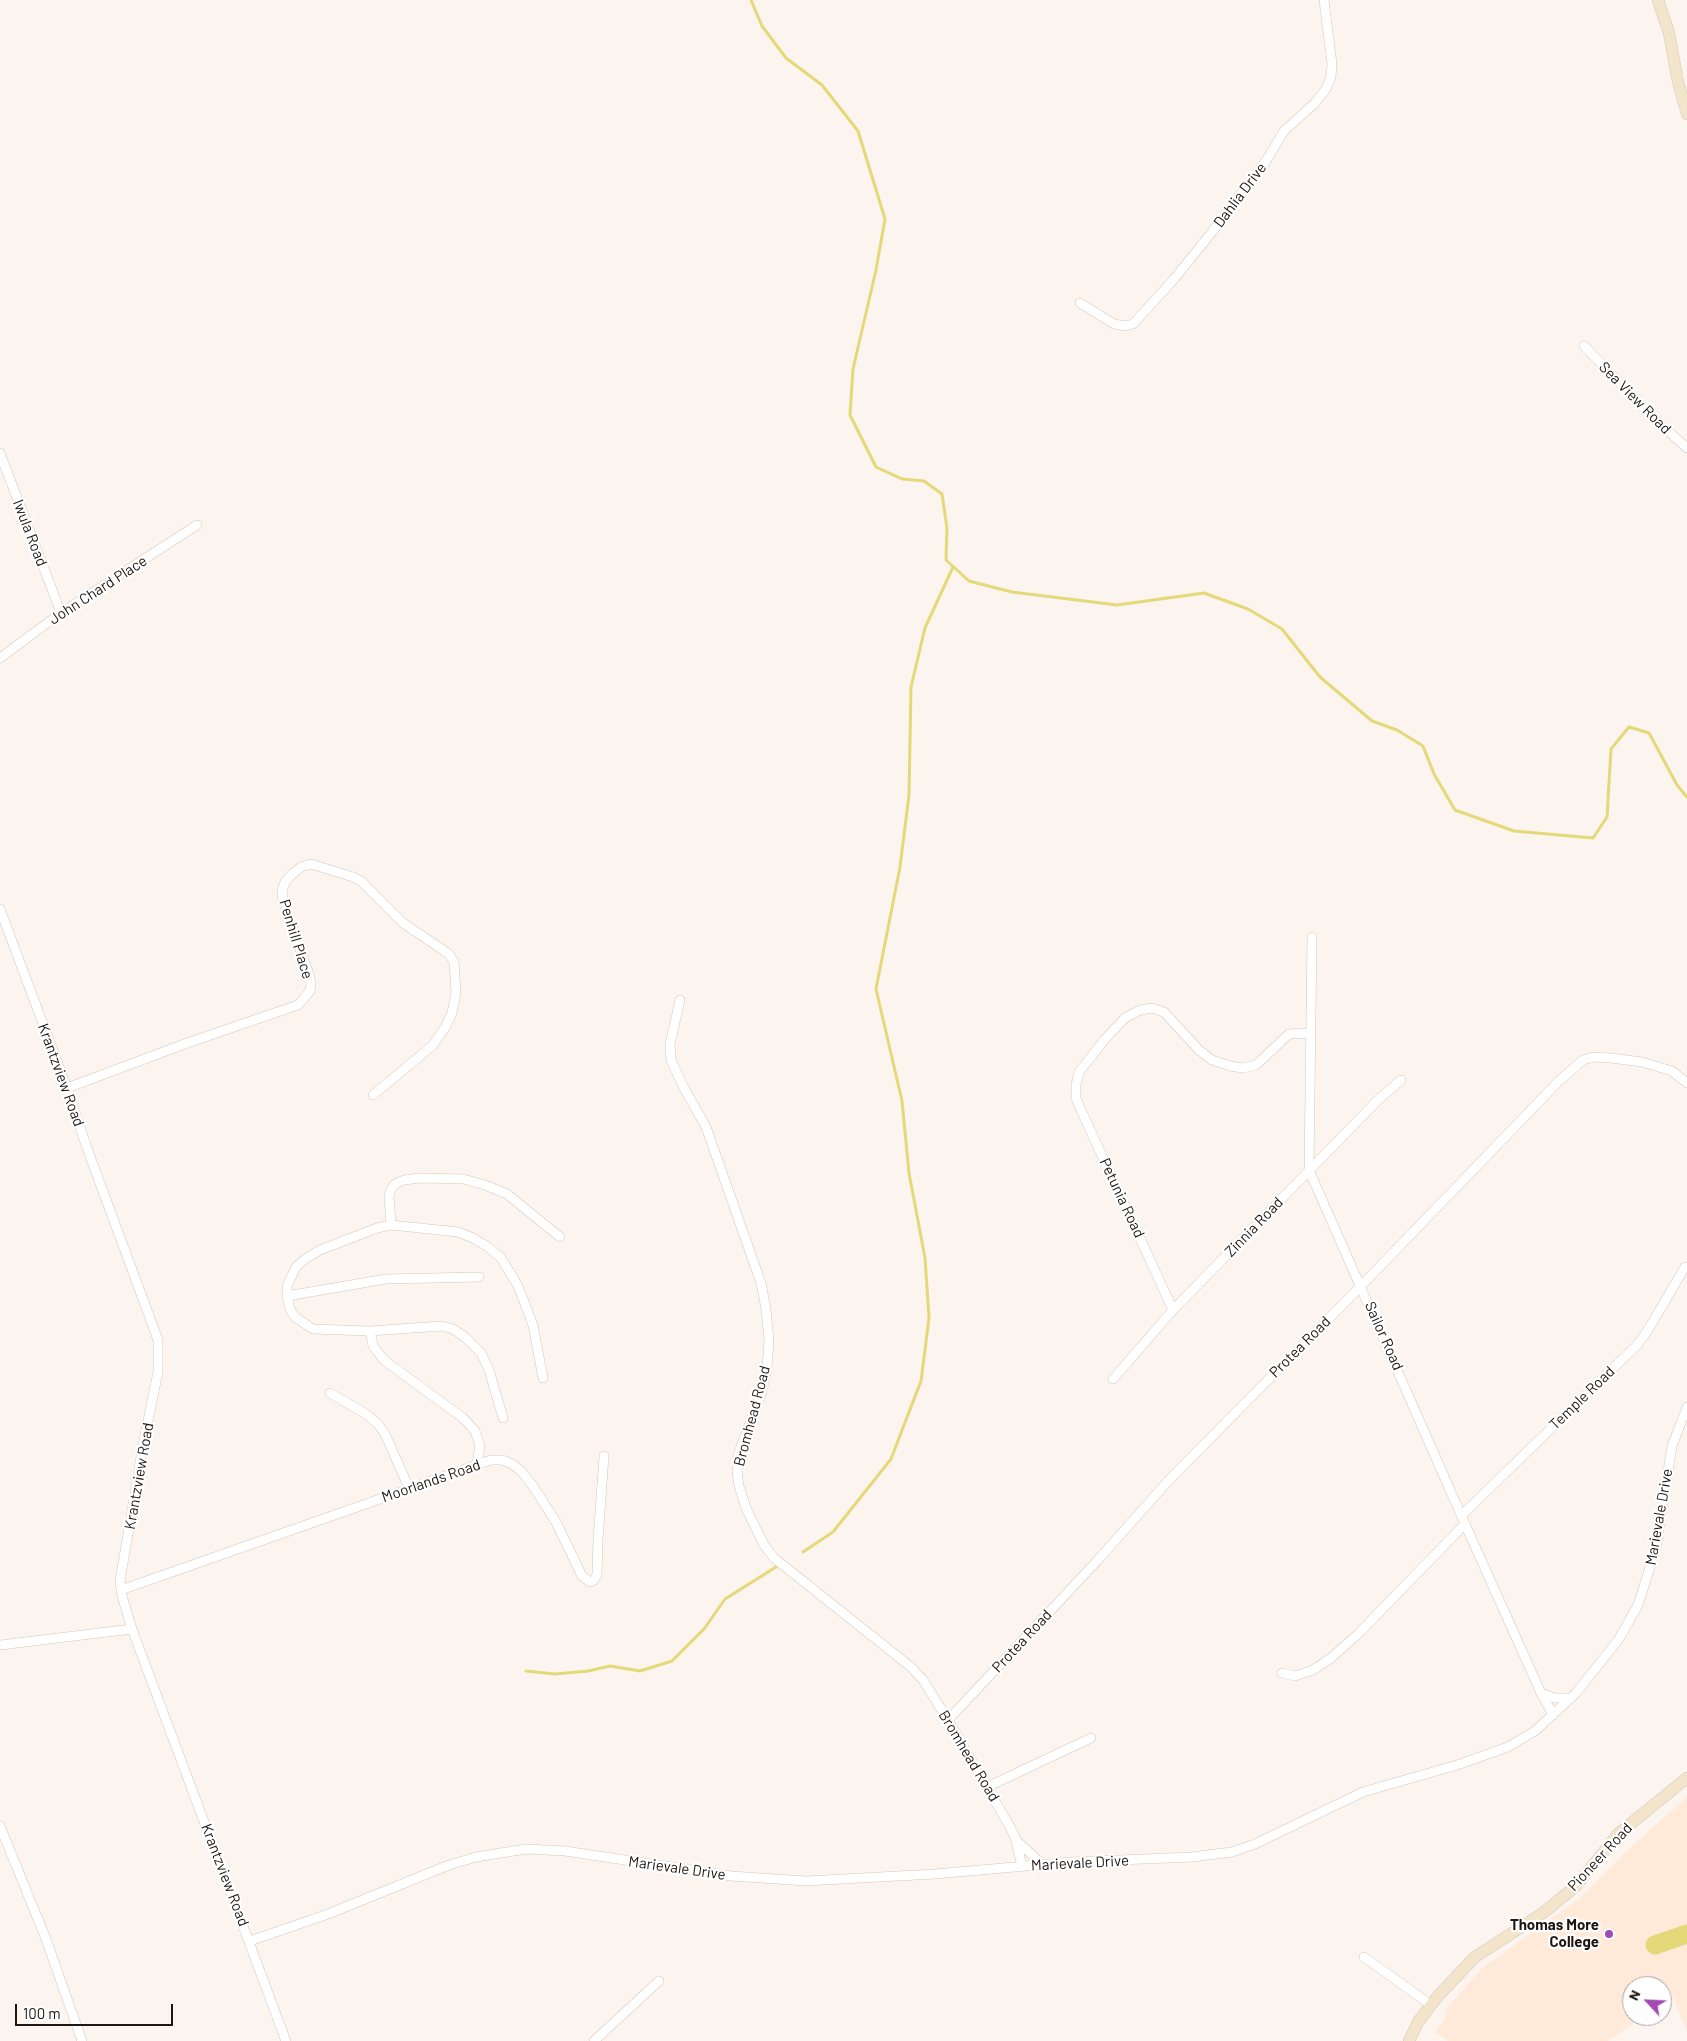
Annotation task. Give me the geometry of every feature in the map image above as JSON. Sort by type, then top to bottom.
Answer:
[{"type":"main road","points":[[1658,0],[1669,33],[1678,82],[1687,114]]},
{"type":"main road","name":"Pioneer Road","points":[[1409,2041],[1418,2022],[1431,2005],[1476,1957],[1543,1913],[1576,1886],[1618,1834],[1687,1778]]},
{"type":"street","name":"Dahlia Drive","points":[[1080,303],[1114,324],[1125,326],[1133,324],[1175,278],[1266,161],[1284,131],[1315,103],[1326,89],[1331,77],[1332,64],[1324,0]]},
{"type":"street","name":"Sea View Road","points":[[1584,346],[1659,423],[1687,448]]},
{"type":"street","name":"Iwula Road","points":[[0,452],[61,613]]},
{"type":"street","name":"John Chard Place","points":[[0,658],[61,613],[197,525]]},
{"type":"street","name":"Penhill Place","points":[[67,1088],[190,1042],[298,1005],[310,991],[311,983],[283,901],[282,890],[285,882],[292,874],[301,867],[311,864],[361,881],[403,923],[450,954],[454,962],[456,993],[452,1013],[444,1028],[432,1046],[373,1095]]},
{"type":"street","name":"Krantzview Road","points":[[0,909],[158,1340],[158,1372],[120,1581],[121,1590],[132,1629],[286,2041]]},
{"type":"street","name":"Sailor Road","points":[[1312,938],[1309,1170],[1463,1520],[1553,1715]]},
{"type":"street","name":"Bromhead Road","points":[[680,1000],[670,1044],[671,1060],[706,1127],[761,1283],[766,1309],[767,1368],[762,1391],[738,1455],[738,1486],[746,1508],[764,1545],[774,1558],[911,1667],[922,1680],[987,1786],[1016,1841],[1022,1866]]},
{"type":"street","name":"Petunia Road","points":[[1173,1310],[1076,1098],[1079,1072],[1105,1039],[1125,1018],[1140,1010],[1152,1008],[1164,1012],[1199,1050],[1212,1060],[1243,1068],[1256,1065],[1288,1034],[1310,1033]]},
{"type":"street","name":"Protea Road","points":[[948,1720],[1098,1561],[1169,1480],[1361,1286],[1559,1081],[1583,1060],[1593,1057],[1642,1062],[1672,1071],[1687,1083]]},
{"type":"street","name":"Zinnia Road","points":[[1113,1379],[1173,1310],[1379,1099],[1400,1080]]},
{"type":"street","points":[[391,1225],[389,1196],[391,1188],[395,1184],[404,1180],[420,1178],[462,1179],[485,1185],[507,1194],[560,1237]]},
{"type":"street","points":[[503,1418],[489,1370],[481,1353],[465,1337],[453,1329],[442,1326],[370,1330],[313,1329],[295,1317],[290,1309],[287,1296],[290,1276],[296,1267],[305,1258],[320,1250],[377,1228],[403,1225],[458,1232],[488,1247],[501,1258],[518,1286],[533,1325],[543,1378]]},
{"type":"street","name":"Temple Road","points":[[1282,1673],[1295,1676],[1313,1670],[1331,1658],[1358,1634],[1463,1520],[1637,1345],[1648,1330],[1685,1267]]},
{"type":"street","points":[[287,1296],[386,1278],[479,1277]]},
{"type":"street","points":[[370,1330],[373,1346],[384,1360],[463,1418],[475,1431],[480,1446],[476,1463]]},
{"type":"street","points":[[330,1393],[366,1414],[378,1424],[385,1434],[409,1488]]},
{"type":"street","name":"Marievale Drive","points":[[250,1941],[328,1914],[476,1857],[526,1849],[565,1851],[731,1876],[806,1881],[935,1874],[1043,1864],[1192,1857],[1232,1852],[1255,1844],[1363,1792],[1457,1766],[1508,1747],[1535,1731],[1571,1698],[1619,1639],[1638,1605],[1656,1548],[1672,1446],[1687,1407]]},
{"type":"street","name":"Moorlands Road","points":[[121,1590],[476,1463],[491,1460],[502,1460],[512,1464],[533,1486],[556,1522],[582,1576],[590,1582],[597,1575],[604,1456]]},
{"type":"street","points":[[0,1645],[132,1629]]},
{"type":"street","points":[[1541,1692],[1554,1698],[1571,1698]]},
{"type":"street","points":[[987,1786],[1091,1738]]},
{"type":"street","points":[[0,1826],[46,1939],[82,2041]]},
{"type":"street","points":[[1016,1841],[1043,1864]]},
{"type":"street","points":[[1364,1957],[1431,2005]]},
{"type":"street","points":[[594,2041],[659,1981]]},
{"type":"shaded area","name":"Thomas More College","points":[[1687,1797],[1687,2032],[1672,1998],[1672,1976],[1622,1976],[1622,2026],[1630,2026],[1608,2041],[1448,2041],[1435,2032],[1447,2014],[1444,2011],[1482,1968],[1579,1899],[1633,1845]]},
{"type":"waterway","points":[[751,0],[762,26],[786,58],[822,85],[858,131],[885,219],[876,270],[853,369],[850,415],[876,467],[902,479],[924,481],[942,494],[947,528],[946,560],[969,581],[1012,592],[1117,605],[1204,593],[1248,609],[1282,629],[1320,677],[1372,721],[1397,730],[1423,746],[1434,774],[1455,810],[1514,831],[1593,838],[1607,817],[1611,749],[1629,727],[1649,733],[1677,785],[1687,797]]},
{"type":"waterway","points":[[803,1552],[833,1532],[891,1459],[921,1381],[929,1318],[925,1258],[909,1173],[902,1101],[876,989],[900,867],[909,795],[911,687],[925,628],[953,567]]},
{"type":"waterway","points":[[526,1671],[555,1674],[588,1671],[610,1666],[640,1671],[672,1661],[704,1629],[725,1599],[776,1567]]},
{"type":"waterway","points":[[1655,1945],[1687,1934]]},
{"type":"place","name":"Thomas More College","points":[[1609,1934]]}]
